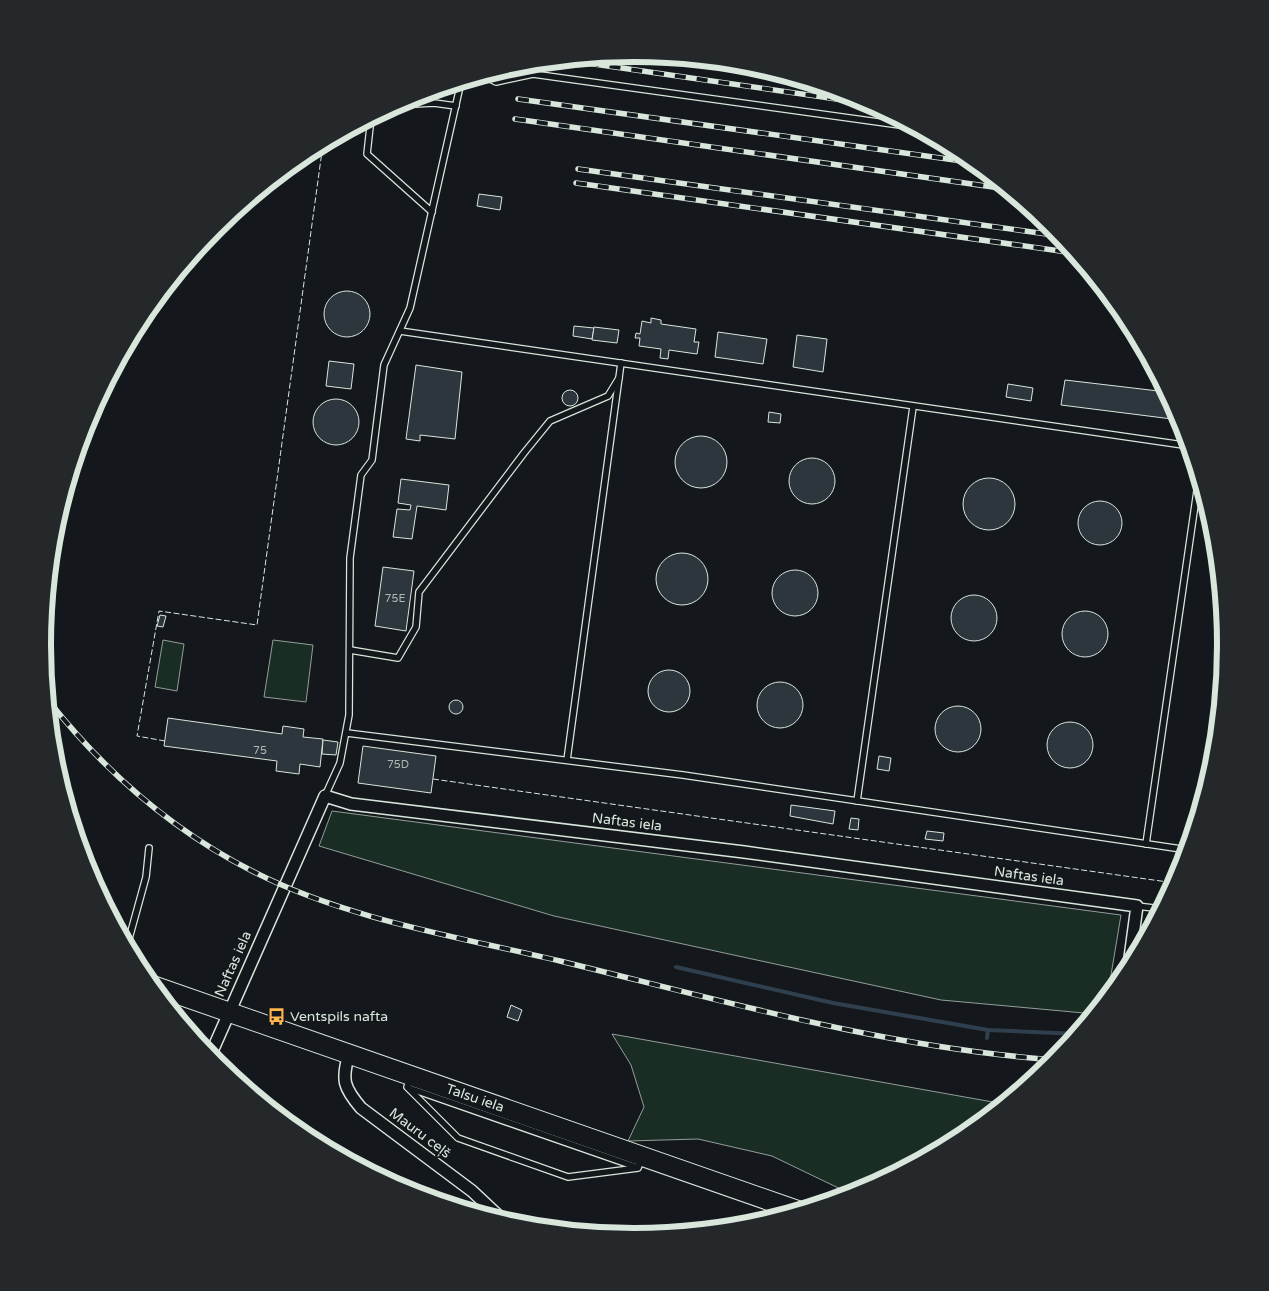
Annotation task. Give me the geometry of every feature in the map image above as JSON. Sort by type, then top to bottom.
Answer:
[{"type":"main road","name":"Talsu iela","points":[[164,989],[349,1054],[409,1081],[640,1163],[789,1208]]},
{"type":"street","name":"Naftas iela","points":[[213,1049],[325,796],[352,804],[744,852],[1137,906]]},
{"type":"street","points":[[1131,951],[1137,906]]},
{"type":"street","name":"Mauru ceļš","points":[[349,1054],[344,1072],[348,1093],[362,1108],[472,1191],[494,1211]]},
{"type":"lane","points":[[492,80],[496,82],[533,74],[897,125]]},
{"type":"lane","points":[[325,796],[340,762],[349,716],[350,558],[361,474],[372,460],[384,365],[410,308],[460,89]]},
{"type":"lane","points":[[419,104],[434,103],[456,106]]},
{"type":"lane","points":[[370,126],[367,154],[432,212]]},
{"type":"lane","points":[[400,331],[1182,445]]},
{"type":"lane","points":[[568,760],[621,363]]},
{"type":"lane","points":[[350,650],[398,658],[416,627],[419,592],[524,453],[550,422],[608,396],[619,378]]},
{"type":"lane","points":[[857,801],[913,407]]},
{"type":"lane","points":[[1146,844],[1197,491]]},
{"type":"lane","points":[[347,733],[683,774],[1181,849]]},
{"type":"lane","points":[[129,938],[146,877],[149,848]]},
{"type":"lane","name":"Naftas iela","points":[[1137,906],[1155,908]]},
{"type":"lane","points":[[409,1081],[458,1138],[568,1177],[640,1163]]},
{"type":"green space","points":[[163,640],[184,644],[177,691],[155,687]]},
{"type":"green space","points":[[273,640],[313,645],[306,702],[264,697]]},
{"type":"green space","points":[[332,811],[1121,915],[1110,983],[1087,1013],[941,1000],[554,916],[319,846]]},
{"type":"green space","points":[[612,1034],[996,1103],[926,1151],[892,1169],[843,1190],[772,1156],[698,1139],[628,1141],[644,1107],[631,1065]]},
{"type":"building","points":[[479,194],[502,197],[500,210],[477,206]]},
{"type":"building","points":[[347,291],[360,295],[366,301],[370,314],[366,327],[360,333],[347,337],[334,333],[328,327],[324,314],[328,301],[334,295]]},
{"type":"building","points":[[651,318],[661,320],[661,324],[696,329],[694,342],[699,342],[697,354],[669,350],[668,359],[660,358],[661,349],[639,346],[640,338],[635,338],[636,333],[640,334],[642,321],[651,323]]},
{"type":"building","points":[[574,326],[594,328],[592,339],[573,336]]},
{"type":"building","points":[[594,327],[619,330],[617,343],[592,340]]},
{"type":"building","points":[[718,332],[767,339],[763,364],[715,357]]},
{"type":"building","points":[[797,335],[827,339],[823,372],[793,367]]},
{"type":"building","points":[[329,361],[354,364],[351,389],[326,386]]},
{"type":"building","points":[[416,365],[462,372],[455,439],[420,435],[420,441],[406,439]]},
{"type":"building","points":[[1065,380],[1159,391],[1172,419],[1061,405]]},
{"type":"building","points":[[1008,384],[1033,388],[1031,401],[1006,397]]},
{"type":"building","points":[[567,390],[573,390],[578,395],[576,404],[567,406],[562,401],[562,395]]},
{"type":"building","points":[[336,399],[349,403],[355,409],[359,422],[355,435],[349,441],[336,445],[323,441],[317,435],[313,422],[317,409],[323,403]]},
{"type":"building","points":[[769,412],[781,414],[780,423],[768,422]]},
{"type":"building","points":[[701,436],[711,438],[719,444],[725,452],[727,462],[725,472],[719,480],[711,486],[701,488],[691,486],[683,480],[677,472],[675,462],[677,452],[683,444],[691,438]]},
{"type":"building","points":[[807,458],[817,458],[829,464],[834,472],[834,490],[829,498],[821,503],[807,504],[799,501],[792,494],[789,486],[789,476],[792,468],[799,461]]},
{"type":"building","points":[[989,478],[999,480],[1007,486],[1013,494],[1015,504],[1013,514],[1007,522],[999,528],[989,530],[979,528],[971,522],[965,514],[963,504],[965,494],[971,486],[979,480]]},
{"type":"building","points":[[401,479],[449,485],[446,510],[417,506],[412,539],[393,537],[397,509],[410,510],[411,505],[398,503]]},
{"type":"building","points":[[1100,501],[1112,505],[1118,511],[1122,523],[1118,535],[1112,541],[1100,545],[1088,541],[1082,535],[1078,523],[1082,511],[1088,505]]},
{"type":"building","points":[[682,553],[692,555],[700,561],[706,569],[708,579],[706,589],[700,597],[692,603],[682,605],[672,603],[664,597],[658,589],[656,579],[658,569],[664,561],[672,555]]},
{"type":"building","points":[[383,567],[414,571],[406,631],[375,626]]},
{"type":"building","points":[[800,570],[812,576],[817,584],[817,602],[812,610],[804,615],[790,616],[778,610],[773,602],[772,588],[778,576],[786,571]]},
{"type":"building","points":[[969,595],[979,595],[991,601],[996,609],[996,627],[991,635],[983,640],[969,641],[961,638],[954,631],[951,623],[951,613],[954,605],[961,598]]},
{"type":"building","points":[[1080,611],[1090,611],[1102,617],[1107,625],[1107,643],[1102,651],[1094,656],[1080,657],[1072,654],[1065,647],[1062,639],[1062,629],[1065,621],[1072,614]]},
{"type":"building","points":[[160,615],[166,616],[163,627],[157,626]]},
{"type":"building","points":[[665,670],[673,670],[684,676],[690,691],[684,706],[673,712],[665,712],[654,706],[648,695],[648,687],[654,676]]},
{"type":"building","points":[[785,682],[797,688],[802,696],[802,714],[797,722],[789,727],[775,728],[763,722],[758,714],[757,700],[763,688],[771,683]]},
{"type":"building","points":[[453,700],[459,700],[463,707],[459,714],[453,714],[449,710],[449,704]]},
{"type":"building","points":[[953,706],[963,706],[975,712],[980,720],[980,738],[975,746],[967,751],[953,752],[945,749],[938,742],[935,734],[935,724],[938,716],[945,709]]},
{"type":"building","points":[[168,718],[282,734],[283,726],[304,729],[303,737],[323,739],[320,767],[300,764],[299,774],[276,771],[277,761],[164,746]]},
{"type":"building","points":[[1065,722],[1075,722],[1087,728],[1092,736],[1092,754],[1087,762],[1079,767],[1065,768],[1057,765],[1050,758],[1047,750],[1047,740],[1050,732],[1057,725]]},
{"type":"building","points":[[323,740],[338,742],[336,755],[322,754]]},
{"type":"building","points":[[363,746],[436,756],[431,793],[358,783]]},
{"type":"building","points":[[879,756],[891,758],[889,771],[877,769]]},
{"type":"building","points":[[791,805],[835,811],[833,824],[790,816]]},
{"type":"building","points":[[851,818],[859,819],[858,830],[849,829]]},
{"type":"building","points":[[927,831],[944,833],[943,841],[925,839]]},
{"type":"building","points":[[511,1005],[522,1010],[518,1021],[507,1017]]},
{"type":"waterway","points":[[676,967],[833,1003],[988,1030],[1070,1034]]},
{"type":"waterway","points":[[987,1038],[988,1030]]},
{"type":"railway","points":[[591,64],[838,99]]},
{"type":"railway","points":[[518,99],[958,161]]},
{"type":"railway","points":[[515,119],[995,187]]},
{"type":"railway","points":[[578,169],[1048,234]]},
{"type":"railway","points":[[576,183],[1064,252]]},
{"type":"railway","points":[[54,708],[92,751],[116,775],[168,818],[224,856],[254,872],[326,902],[443,935],[560,961],[806,1021],[931,1045],[1046,1059]]},
{"type":"fence","points":[[165,741],[137,736],[159,611],[257,625],[322,154]]},
{"type":"fence","points":[[433,779],[1167,882]]},
{"type":"place","name":"Ventspils nafta","points":[[276,1016]]}]
